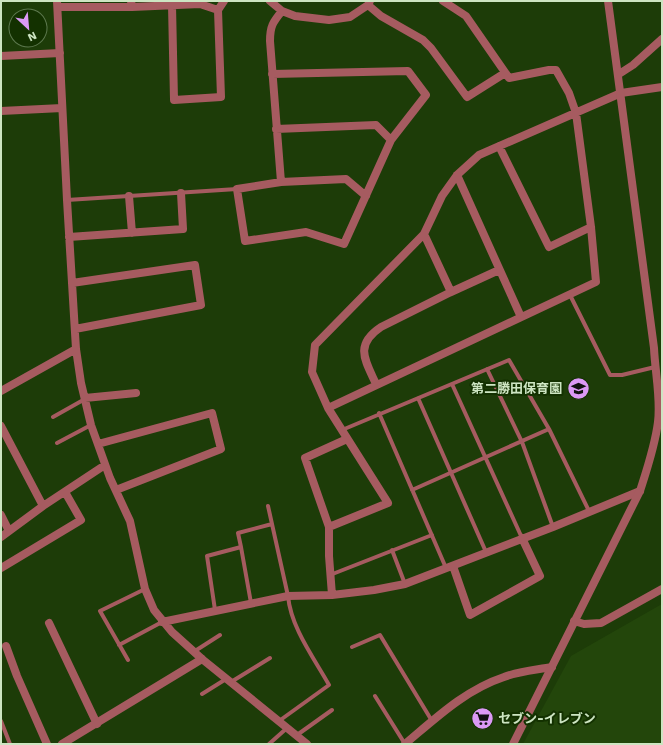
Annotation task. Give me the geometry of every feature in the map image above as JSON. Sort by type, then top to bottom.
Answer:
[{"type":"street","points":[[172,5],[174,100],[222,97],[218,10],[224,1]]},
{"type":"street","points":[[270,1],[282,11],[295,16],[329,20],[350,17],[369,3],[381,16],[423,40],[432,48],[467,96],[505,73]]},
{"type":"street","points":[[328,408],[376,384],[596,282],[591,227],[576,113],[569,93],[556,70],[509,78],[466,16],[443,1]]},
{"type":"street","points":[[513,744],[640,491],[660,437],[658,421],[659,401],[654,348],[608,1]]},
{"type":"street","points":[[218,10],[200,4],[57,4],[76,349],[91,425],[105,465],[130,521],[145,590],[154,610],[162,622],[202,659],[307,744]]},
{"type":"street","points":[[281,182],[272,74],[270,28],[274,20],[282,11]]},
{"type":"street","points":[[618,74],[633,65],[662,39]]},
{"type":"street","points":[[1,56],[60,53]]},
{"type":"street","points":[[272,74],[408,71],[426,95],[391,140],[366,196],[344,244],[306,232],[245,241],[237,189],[281,182],[346,179],[366,196]]},
{"type":"street","points":[[329,527],[388,504],[328,408],[312,372],[315,346],[424,234],[442,196],[457,175],[479,155],[621,93],[662,87]]},
{"type":"street","points":[[1,111],[62,108]]},
{"type":"street","points":[[276,129],[376,125],[391,140]]},
{"type":"street","points":[[499,146],[549,247],[591,227]]},
{"type":"street","points":[[457,175],[520,317]]},
{"type":"street","points":[[69,237],[183,229],[182,193]]},
{"type":"street","points":[[128,196],[132,232]]},
{"type":"street","points":[[424,234],[451,292]]},
{"type":"street","points":[[72,283],[195,265],[201,306],[75,329]]},
{"type":"street","points":[[376,384],[364,358],[364,344],[372,332],[451,292],[499,270]]},
{"type":"street","points":[[1,391],[76,349]]},
{"type":"street","points":[[85,398],[136,393]]},
{"type":"street","points":[[98,444],[212,413],[221,449],[116,490]]},
{"type":"street","points":[[1,426],[43,506]]},
{"type":"street","points":[[332,595],[329,527],[305,458],[347,438]]},
{"type":"street","points":[[1,537],[43,506],[105,465]]},
{"type":"street","points":[[162,622],[288,596],[332,595],[374,590],[405,584],[553,527],[640,491]]},
{"type":"street","points":[[1,568],[81,520],[64,492]]},
{"type":"street","points":[[1,515],[9,531]]},
{"type":"street","points":[[449,567],[470,615],[540,576],[522,538]]},
{"type":"street","points":[[574,621],[584,624],[601,623],[662,589]]},
{"type":"street","points":[[49,623],[97,724]]},
{"type":"street","points":[[6,646],[17,676],[47,744]]},
{"type":"street","points":[[62,744],[202,659]]},
{"type":"street","points":[[405,744],[456,701],[488,683],[515,673],[552,667]]},
{"type":"lane","points":[[67,200],[237,189]]},
{"type":"lane","points":[[570,294],[610,375],[622,375],[655,367]]},
{"type":"lane","points":[[341,430],[378,413],[509,360],[549,430],[589,511]]},
{"type":"lane","points":[[487,369],[522,442],[553,527]]},
{"type":"lane","points":[[452,384],[522,538]]},
{"type":"lane","points":[[53,417],[85,398]]},
{"type":"lane","points":[[418,398],[486,552]]},
{"type":"lane","points":[[378,413],[432,535],[449,567]]},
{"type":"lane","points":[[57,443],[91,425]]},
{"type":"lane","points":[[412,490],[549,430]]},
{"type":"lane","points":[[268,506],[289,606],[300,632],[329,685],[279,721]]},
{"type":"lane","points":[[251,603],[238,533],[272,524]]},
{"type":"lane","points":[[330,575],[432,535]]},
{"type":"lane","points":[[215,610],[207,556],[241,547]]},
{"type":"lane","points":[[392,550],[405,584]]},
{"type":"lane","points":[[128,660],[100,611],[145,590]]},
{"type":"lane","points":[[119,645],[162,622]]},
{"type":"lane","points":[[195,651],[220,635]]},
{"type":"lane","points":[[352,647],[380,635],[432,721]]},
{"type":"lane","points":[[202,694],[270,658]]},
{"type":"lane","points":[[375,696],[405,744]]},
{"type":"lane","points":[[296,735],[332,710]]},
{"type":"lane","points":[[1,721],[10,744]]},
{"type":"lane","points":[[269,744],[287,728]]},
{"type":"shaded area","points":[[662,604],[662,744],[523,744],[571,656]]},
{"type":"place","name":"第二勝田保育園","points":[[578,388]]},
{"type":"place","name":"セブン-イレブン","points":[[483,718]]}]
